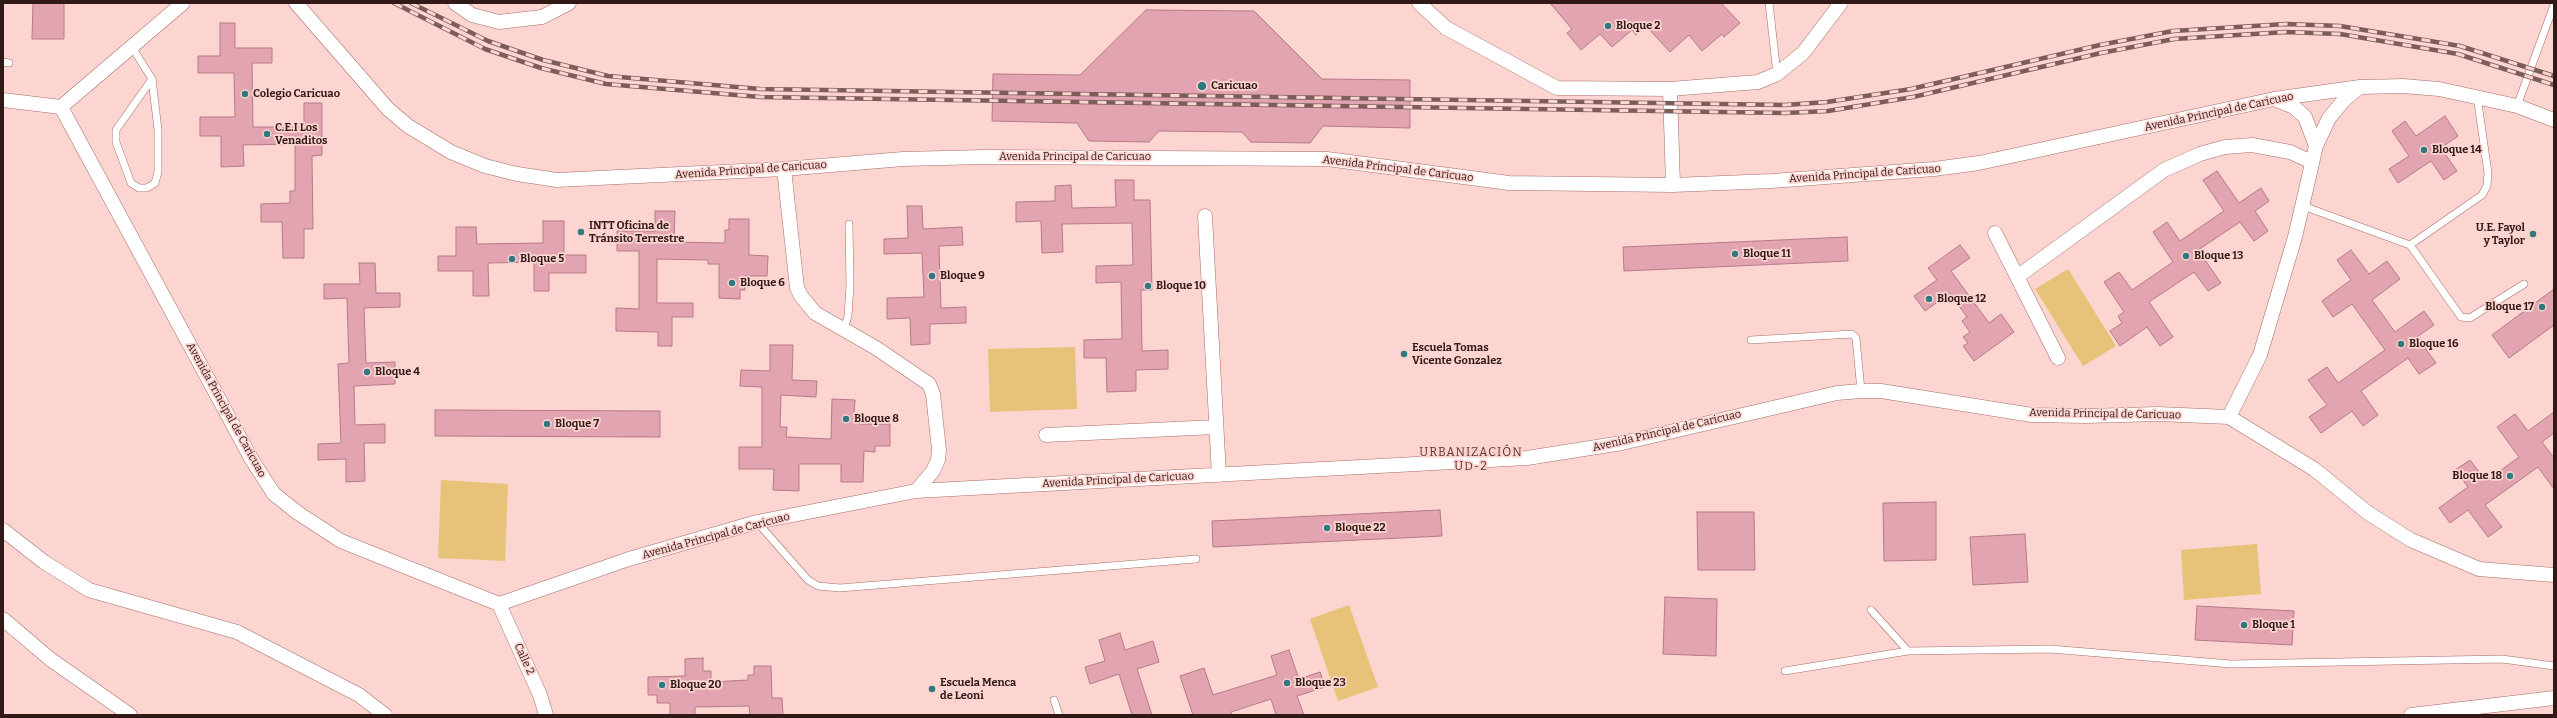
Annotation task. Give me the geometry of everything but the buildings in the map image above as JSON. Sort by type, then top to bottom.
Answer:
[{"type":"street","points":[[3,100],[61,107],[183,3]]},
{"type":"street","name":"Avenida Principal de Caricuao","points":[[296,3],[388,109],[408,126],[451,152],[485,166],[517,174],[557,180],[784,169],[903,159],[984,157],[1327,159],[1509,182],[1672,185],[1787,180],[1934,169],[2020,155],[2274,99],[2360,87],[2403,86],[2439,89],[2477,96],[2517,106],[2554,120]]},
{"type":"street","points":[[454,3],[472,15],[499,22],[542,17],[569,3]]},
{"type":"street","points":[[1419,3],[1446,28],[1557,88],[1670,89],[1758,82],[1777,74],[1802,53],[1841,3]]},
{"type":"street","points":[[2229,417],[2260,355],[2303,206],[2316,146],[2329,118],[2345,100],[2360,87]]},
{"type":"street","points":[[1670,89],[1672,185]]},
{"type":"street","points":[[2274,99],[2294,107],[2306,118],[2316,146]]},
{"type":"street","name":"Avenida Principal de Caricuao","points":[[61,107],[252,460],[274,494],[298,513],[341,541],[499,604],[629,559],[757,522],[916,491],[1527,458],[1622,443],[1837,393],[1861,391],[1881,391],[2032,415],[2086,416],[2158,414],[2229,417],[2314,469],[2368,513],[2411,540],[2479,569],[2554,575]]},
{"type":"street","points":[[2017,277],[2164,170],[2200,154],[2225,147],[2252,145],[2290,152],[2312,162]]},
{"type":"street","points":[[784,169],[798,288],[815,313],[844,328],[929,384],[933,394],[939,450],[938,460],[933,471],[916,491]]},
{"type":"street","points":[[1206,216],[1218,475]]},
{"type":"street","points":[[1995,233],[2058,358]]},
{"type":"street","points":[[1046,435],[1216,427]]},
{"type":"street","points":[[3,530],[44,562],[90,590],[237,632],[359,695],[385,715]]},
{"type":"street","name":"Calle 2","points":[[499,604],[540,695],[546,715]]},
{"type":"street","points":[[3,619],[50,660],[130,715]]},
{"type":"street","points":[[2411,715],[2554,698]]},
{"type":"lane","points":[[1769,3],[1777,74]]},
{"type":"lane","points":[[2517,106],[2554,5]]},
{"type":"lane","points":[[132,47],[152,79],[158,130],[158,172],[155,183],[147,188],[139,188],[131,183],[116,142],[116,130],[152,79]]},
{"type":"lane","points":[[2410,246],[2482,195],[2487,186],[2488,173],[2477,96]]},
{"type":"lane","points":[[2303,206],[2410,246],[2461,317],[2470,318],[2524,284]]},
{"type":"lane","points":[[844,328],[848,316],[850,285],[849,224]]},
{"type":"lane","points":[[1752,340],[1852,334],[1856,338],[1861,391]]},
{"type":"lane","points":[[757,522],[808,580],[818,586],[840,588],[1196,559]]},
{"type":"lane","points":[[1871,610],[1908,651]]},
{"type":"lane","points":[[1785,670],[1908,651],[2050,649],[2231,664],[2502,659],[2554,666]]},
{"type":"lane","points":[[1054,700],[1059,715]]},
{"type":"shaded area","points":[[2068,269],[2116,346],[2083,366],[2035,289]]},
{"type":"shaded area","points":[[1075,347],[1077,409],[990,412],[988,349]]},
{"type":"shaded area","points":[[441,480],[508,484],[505,561],[438,558]]},
{"type":"shaded area","points":[[2257,544],[2261,594],[2184,600],[2181,550]]},
{"type":"shaded area","points":[[1349,605],[1378,687],[1338,701],[1310,619]]},
{"type":"railway","points":[[394,3],[485,49],[541,68],[606,84],[760,97],[1785,113],[1828,111],[1913,97],[2101,53],[2174,39],[2286,32],[2340,34],[2458,54],[2554,85]]},
{"type":"railway","points":[[411,3],[488,41],[543,60],[608,76],[760,89],[1785,105],[1827,102],[1911,89],[2100,45],[2173,31],[2286,24],[2340,26],[2460,46],[2554,76]]},
{"type":"place","name":"Bloque 2","points":[[1608,26]]},
{"type":"place","name":"Caricuao","points":[[1202,86]]},
{"type":"place","name":"Colegio Caricuao","points":[[245,94]]},
{"type":"place","name":"C.E.I Los Venaditos","points":[[267,134]]},
{"type":"place","name":"Bloque 14","points":[[2424,150]]},
{"type":"place","name":"INTT Oficina de Tránsito Terrestre","points":[[581,232]]},
{"type":"place","name":"U.E. Fayol y Taylor","points":[[2533,234]]},
{"type":"place","name":"Bloque 11","points":[[1735,254]]},
{"type":"place","name":"Bloque 13","points":[[2186,256]]},
{"type":"place","name":"Bloque 5","points":[[512,259]]},
{"type":"place","name":"Bloque 9","points":[[932,276]]},
{"type":"place","name":"Bloque 6","points":[[732,283]]},
{"type":"place","name":"Bloque 10","points":[[1148,286]]},
{"type":"place","name":"Bloque 12","points":[[1929,299]]},
{"type":"place","name":"Bloque 17","points":[[2542,307]]},
{"type":"place","name":"Bloque 16","points":[[2401,344]]},
{"type":"place","name":"Escuela Tomas Vicente Gonzalez","points":[[1404,354]]},
{"type":"place","name":"Bloque 4","points":[[367,372]]},
{"type":"place","name":"Bloque 8","points":[[846,419]]},
{"type":"place","name":"Bloque 7","points":[[547,424]]},
{"type":"place","name":"Bloque 18","points":[[2510,476]]},
{"type":"place","name":"Bloque 22","points":[[1327,528]]},
{"type":"place","name":"Bloque 1","points":[[2244,625]]},
{"type":"place","name":"Bloque 23","points":[[1287,683]]},
{"type":"place","name":"Bloque 20","points":[[662,685]]},
{"type":"place","name":"Escuela Menca de Leoni","points":[[932,689]]},
{"type":"district","name":"URBANIZACIÓN UD-2","points":[[1471,460]]}]
